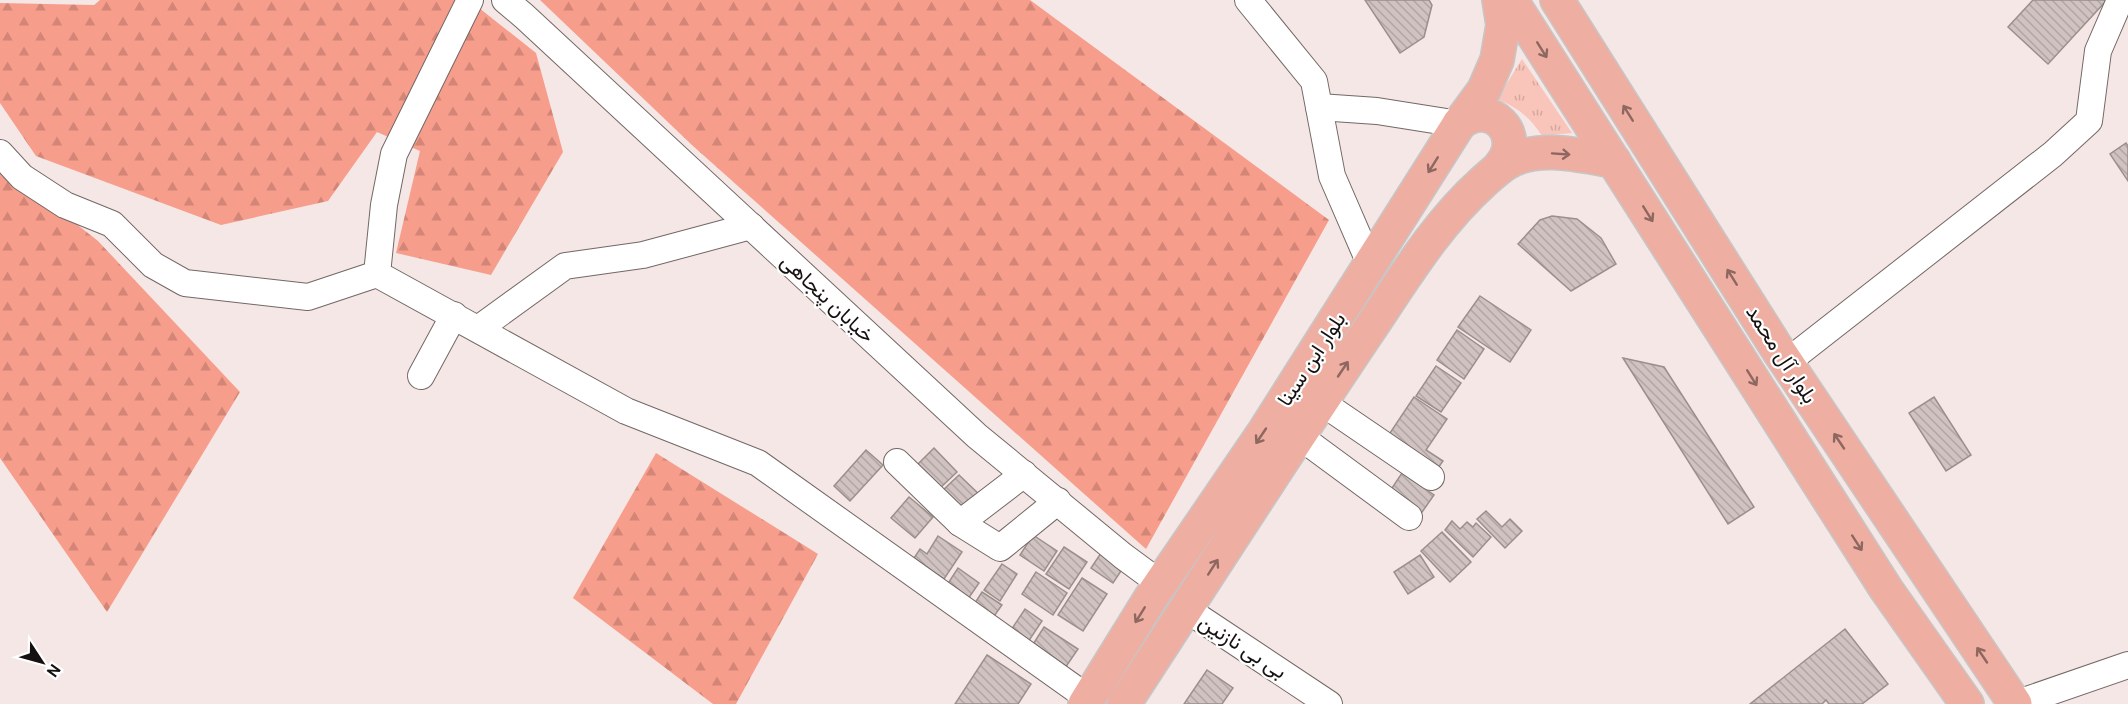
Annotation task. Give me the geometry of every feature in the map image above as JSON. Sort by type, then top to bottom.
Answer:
[{"type":"main road","name":"بلوار ابن سینا","points":[[1086,701],[1161,584],[1264,432],[1459,124],[1484,90],[1497,60],[1503,25],[1499,0]]},
{"type":"main road","name":"بلوار آل محمد","points":[[1511,0],[1886,589],[1966,704]]},
{"type":"main road","name":"بلوار آل محمد","points":[[1560,1],[1786,363],[2015,704]]},
{"type":"main road","points":[[1459,124],[1479,114],[1494,117],[1501,122],[1509,136],[1510,144],[1509,152],[1500,166]]},
{"type":"main road","name":"بلوار ابن سینا","points":[[1124,704],[1426,246],[1465,198],[1500,166],[1532,153],[1614,161]]},
{"type":"main road","points":[[1828,498],[1863,478]]},
{"type":"street","points":[[377,273],[384,205],[394,154],[470,0]]},
{"type":"street","name":"خیابان پنجاهی","points":[[505,0],[977,436],[1123,556],[1161,584]]},
{"type":"street","points":[[1248,0],[1314,81],[1332,176],[1371,266]]},
{"type":"street","points":[[1786,363],[2053,154],[2090,121],[2098,51],[2120,0]]},
{"type":"street","points":[[1319,107],[1377,111],[1459,124]]},
{"type":"street","points":[[0,153],[22,177],[65,205],[112,224],[153,265],[185,283],[308,297],[377,273],[626,411],[758,463],[1086,701]]},
{"type":"street","points":[[478,329],[565,266],[643,255],[751,226]]},
{"type":"street","points":[[421,376],[454,315]]},
{"type":"street","points":[[1321,402],[1431,477]]},
{"type":"street","points":[[1299,436],[1409,517]]},
{"type":"street","points":[[897,462],[960,523],[1000,548],[1058,501]]},
{"type":"street","points":[[960,523],[1024,474]]},
{"type":"street","name":"بی بی نازنین","points":[[1186,609],[1329,704]]},
{"type":"street","points":[[2015,704],[2128,665]]},
{"type":"green space","points":[[100,0],[469,0],[536,53],[563,152],[491,275],[396,253],[420,151],[377,132],[328,201],[221,225],[36,156],[0,103],[0,3],[94,5]]},
{"type":"green space","points":[[540,0],[1030,0],[1329,220],[1146,549],[693,146]]},
{"type":"green space","points":[[1522,59],[1572,133],[1542,136],[1523,114],[1497,99]]},
{"type":"green space","points":[[0,164],[98,241],[240,392],[107,612],[0,458]]},
{"type":"green space","points":[[656,453],[818,554],[736,704],[713,704],[573,598]]},
{"type":"building","points":[[1365,0],[1429,0],[1432,5],[1424,37],[1400,53]]},
{"type":"building","points":[[2033,0],[2106,1],[2048,64],[2008,27]]},
{"type":"building","points":[[2126,143],[2128,146],[2128,181],[2110,154]]},
{"type":"building","points":[[1552,216],[1577,219],[1601,238],[1616,264],[1571,291],[1518,244],[1540,220]]},
{"type":"building","points":[[1480,296],[1531,330],[1510,362],[1458,327]]},
{"type":"building","points":[[1457,330],[1484,349],[1464,379],[1437,360]]},
{"type":"building","points":[[1623,358],[1664,367],[1754,507],[1728,524]]},
{"type":"building","points":[[1436,366],[1461,383],[1441,412],[1416,396]]},
{"type":"building","points":[[1414,397],[1447,419],[1426,450],[1443,461],[1433,475],[1384,442]]},
{"type":"building","points":[[1934,397],[1971,455],[1946,471],[1909,413]]},
{"type":"building","points":[[934,448],[957,472],[939,489],[916,466]]},
{"type":"building","points":[[866,450],[883,465],[850,501],[834,486]]},
{"type":"building","points":[[1402,473],[1434,495],[1420,515],[1388,494]]},
{"type":"building","points":[[959,475],[983,498],[965,516],[941,492]]},
{"type":"building","points":[[909,497],[933,517],[915,538],[891,518]]},
{"type":"building","points":[[1486,511],[1502,527],[1510,519],[1522,531],[1505,548],[1477,519]]},
{"type":"building","points":[[1452,521],[1460,529],[1467,522],[1473,527],[1476,523],[1491,537],[1473,557],[1445,530]]},
{"type":"building","points":[[1442,532],[1471,562],[1450,582],[1421,551]]},
{"type":"building","points":[[1033,535],[1057,551],[1044,571],[1020,555]]},
{"type":"building","points":[[938,536],[962,552],[944,579],[914,558],[920,549],[927,554]]},
{"type":"building","points":[[1064,547],[1087,562],[1069,589],[1046,574]]},
{"type":"building","points":[[1101,553],[1123,568],[1113,583],[1091,568]]},
{"type":"building","points":[[1420,555],[1434,577],[1408,594],[1394,572]]},
{"type":"building","points":[[1002,564],[1017,574],[1000,601],[984,590]]},
{"type":"building","points":[[958,568],[979,583],[966,602],[945,588]]},
{"type":"building","points":[[1036,572],[1067,593],[1053,615],[1022,594]]},
{"type":"building","points":[[1082,578],[1107,594],[1083,631],[1058,615]]},
{"type":"building","points":[[982,592],[1002,605],[992,619],[973,606]]},
{"type":"building","points":[[1025,609],[1042,621],[1026,645],[1009,633]]},
{"type":"building","points":[[1044,627],[1078,649],[1063,671],[1030,649]]},
{"type":"building","points":[[1845,629],[1888,684],[1862,704],[1829,704],[1826,700],[1822,704],[1750,704]]},
{"type":"building","points":[[987,655],[1031,684],[1018,704],[955,704]]},
{"type":"building","points":[[1207,670],[1233,688],[1222,704],[1184,704]]}]
